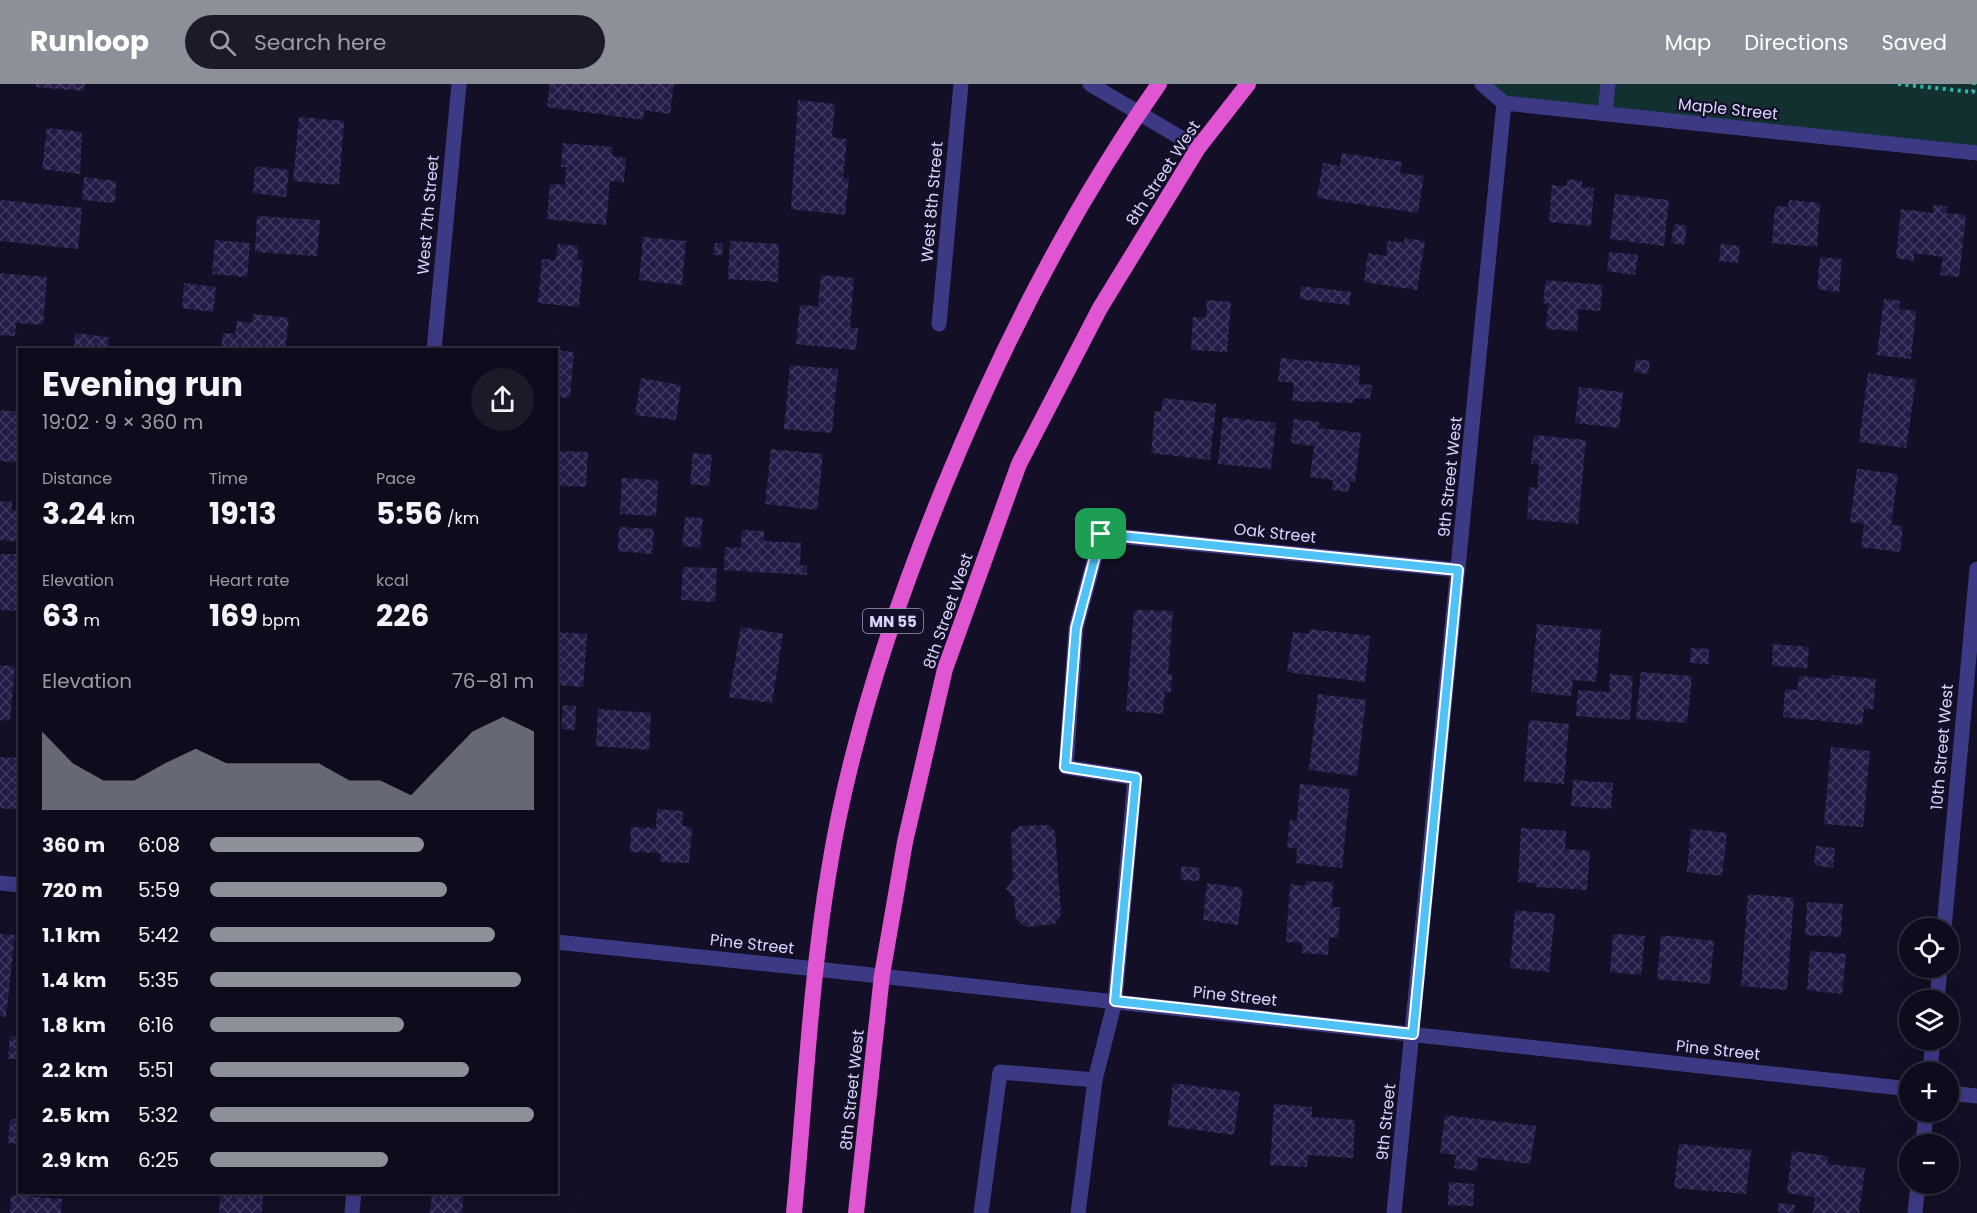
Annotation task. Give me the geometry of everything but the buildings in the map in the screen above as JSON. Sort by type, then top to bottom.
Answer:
[{"type":"highway","name":"MN 55","points":[[795,1213],[816,969],[829,870],[850,766],[887,638],[921,543],[962,442],[1011,334],[1073,220],[1159,84]]},
{"type":"highway","name":"8th Street West","points":[[856,1213],[882,975],[905,842],[945,669],[1019,464],[1100,308],[1198,148],[1248,84]]},
{"type":"street","name":"West 7th Street","points":[[434,348],[459,84]]},
{"type":"street","name":"West 8th Street","points":[[939,324],[961,84]]},
{"type":"street","points":[[1090,84],[1198,148]]},
{"type":"street","points":[[1482,84],[1504,103]]},
{"type":"street","points":[[1605,113],[1608,84]]},
{"type":"street","name":"Maple Street","points":[[1504,103],[1977,153]]},
{"type":"street","name":"9th Street West","points":[[1413,1034],[1504,103]]},
{"type":"street","name":"Oak Street","points":[[1115,1001],[1136,778],[1065,767],[1076,628],[1094,534],[1458,570]]},
{"type":"street","name":"10th Street West","points":[[1945,918],[1977,569]]},
{"type":"street","points":[[0,882],[18,885]]},
{"type":"street","name":"Pine Street","points":[[558,942],[882,975],[1899,1088]]},
{"type":"street","points":[[1078,1213],[1095,1080],[1115,1001]]},
{"type":"street","name":"9th Street","points":[[1394,1213],[1413,1034]]},
{"type":"street","points":[[981,1213],[1000,1072],[1095,1080]]},
{"type":"street","points":[[1959,1094],[1977,1096]]},
{"type":"street","points":[[352,1213],[354,1194]]},
{"type":"street","points":[[1915,1213],[1917,1194]]},
{"type":"path","points":[[1898,84],[1973,92],[1974,84]]},
{"type":"green space","points":[[1482,84],[1977,84],[1977,153],[1504,103]]},
{"type":"route","points":[[1101,534],[1458,570],[1413,1034],[1115,1001],[1136,778],[1065,767],[1076,628],[1101,534]]}]
